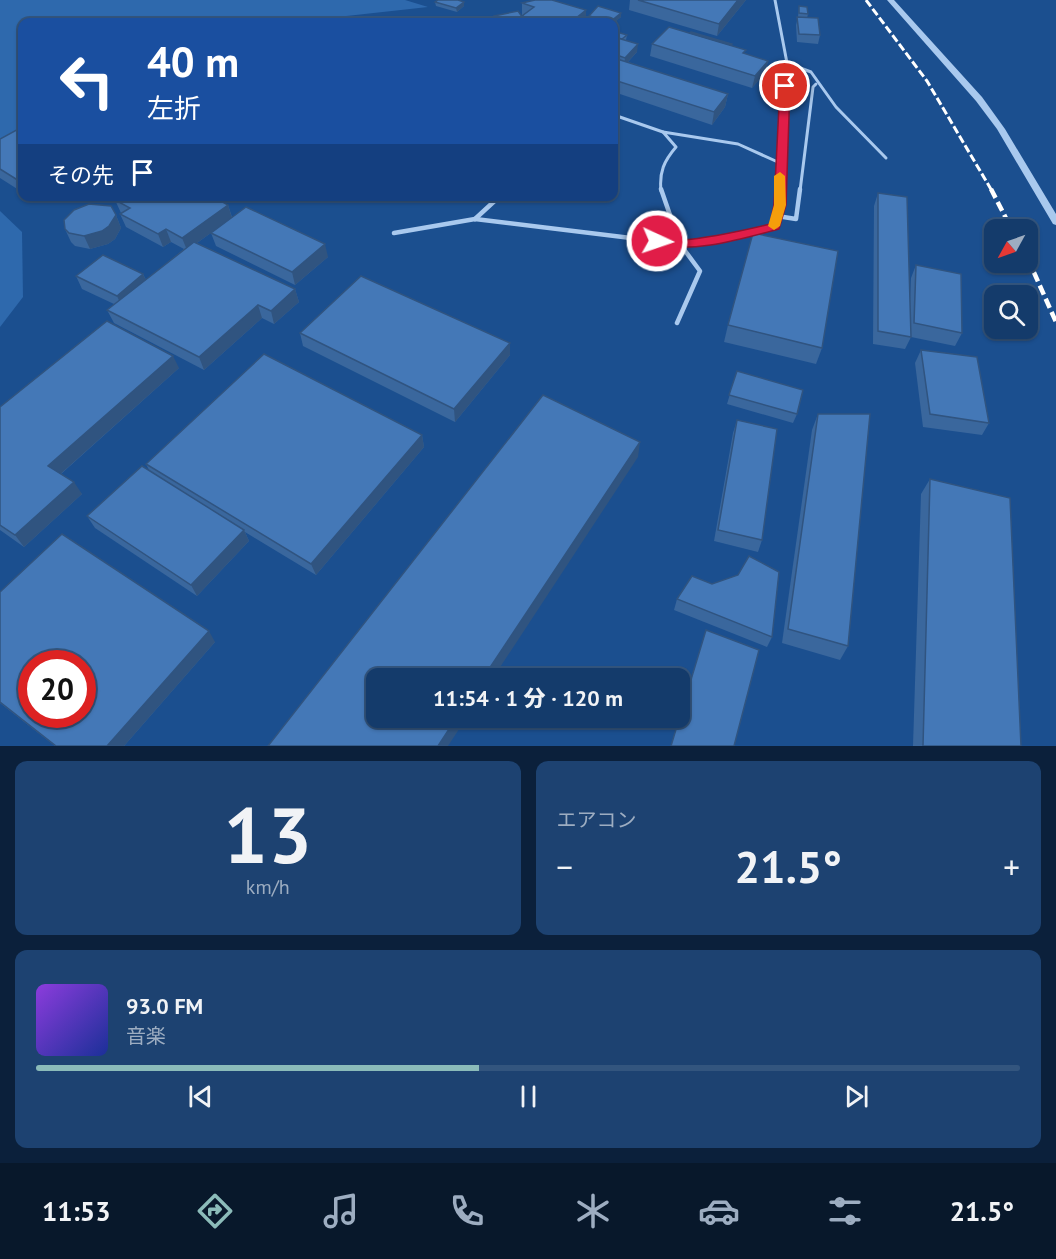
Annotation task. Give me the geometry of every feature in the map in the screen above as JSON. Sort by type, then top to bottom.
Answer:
[{"type":"street","points":[[890,0],[979,99],[1001,129],[1056,222]]},
{"type":"lane","points":[[394,233],[475,219],[680,244],[738,236],[775,226],[780,205],[782,109],[788,63],[775,0]]},
{"type":"lane","points":[[788,63],[811,72],[816,84],[886,158]]},
{"type":"lane","points":[[777,216],[796,219],[813,87],[816,84]]},
{"type":"lane","points":[[618,116],[663,132],[715,138],[739,144],[756,149],[780,163]]},
{"type":"lane","points":[[663,132],[676,147],[660,166],[658,181],[680,244],[700,271],[676,323]]},
{"type":"lane","points":[[475,219],[495,201]]},
{"type":"shaded area","points":[[0,0],[405,0],[428,7],[328,18],[18,18],[18,145],[0,154]]},
{"type":"shaded area","points":[[0,211],[22,232],[23,297],[0,327]]},
{"type":"building","points":[[438,0],[464,2],[456,8],[435,2]]},
{"type":"building","points":[[552,0],[586,10],[576,18],[529,18],[522,16],[534,7],[522,3]]},
{"type":"building","points":[[638,0],[738,0],[719,24]]},
{"type":"building","points":[[598,6],[621,13],[615,18],[589,16]]},
{"type":"building","points":[[799,6],[807,7],[808,14],[799,13]]},
{"type":"building","points":[[518,11],[523,18],[496,18],[494,16]]},
{"type":"building","points":[[797,17],[818,18],[820,35],[799,34]]},
{"type":"building","points":[[669,27],[746,50],[743,53],[768,61],[755,76],[652,44]]},
{"type":"building","points":[[618,32],[627,35],[622,39],[618,38]]},
{"type":"building","points":[[691,32],[732,44],[690,33]]},
{"type":"building","points":[[618,38],[638,44],[625,58],[618,55]]},
{"type":"building","points":[[618,59],[728,94],[714,112],[618,81]]},
{"type":"building","points":[[18,129],[18,178],[16,179],[0,169],[0,139]]},
{"type":"building","points":[[878,193],[907,197],[911,337],[878,331]]},
{"type":"building","points":[[117,201],[221,201],[228,205],[182,238],[166,229],[158,234],[120,214],[130,208]]},
{"type":"building","points":[[89,204],[111,206],[116,215],[109,226],[102,231],[84,236],[69,233],[65,229],[64,220],[74,210]]},
{"type":"building","points":[[246,207],[325,244],[292,272],[211,233]]},
{"type":"building","points":[[753,233],[838,251],[822,348],[728,325]]},
{"type":"building","points":[[194,242],[295,289],[271,311],[258,305],[199,357],[107,310]]},
{"type":"building","points":[[103,255],[143,274],[117,296],[76,276]]},
{"type":"building","points":[[916,265],[961,274],[962,333],[914,323]]},
{"type":"building","points":[[361,276],[510,343],[454,409],[300,333]]},
{"type":"building","points":[[107,321],[173,356],[48,466],[74,482],[15,535],[0,525],[0,407]]},
{"type":"building","points":[[921,350],[977,357],[989,423],[930,414]]},
{"type":"building","points":[[264,354],[422,435],[311,564],[146,464]]},
{"type":"building","points":[[737,371],[803,390],[797,414],[729,395]]},
{"type":"building","points":[[543,395],[640,442],[490,668],[366,668],[366,728],[450,728],[438,746],[268,746]]},
{"type":"building","points":[[818,414],[870,414],[848,646],[788,629]]},
{"type":"building","points":[[737,420],[777,429],[762,540],[718,530]]},
{"type":"building","points":[[142,466],[244,530],[191,585],[87,516]]},
{"type":"building","points":[[930,479],[1010,498],[1021,746],[923,746]]},
{"type":"building","points":[[62,534],[209,631],[107,746],[56,746],[33,728],[96,728],[96,650],[18,650],[18,716],[0,702],[0,592]]},
{"type":"building","points":[[749,556],[779,572],[772,637],[677,599],[692,576],[712,584],[738,575]]},
{"type":"building","points":[[706,630],[759,650],[734,746],[671,746],[676,728],[690,728],[690,683]]},
{"type":"railway","points":[[866,0],[927,81],[992,191]]},
{"type":"railway","points":[[991,189],[1006,219]]},
{"type":"railway","points":[[1034,273],[1056,322]]},
{"type":"slow traffic","points":[[774,226],[780,205],[780,176]]},
{"type":"route","points":[[657,241],[680,244],[738,236],[775,226],[780,205],[779,179],[785,86]]}]
